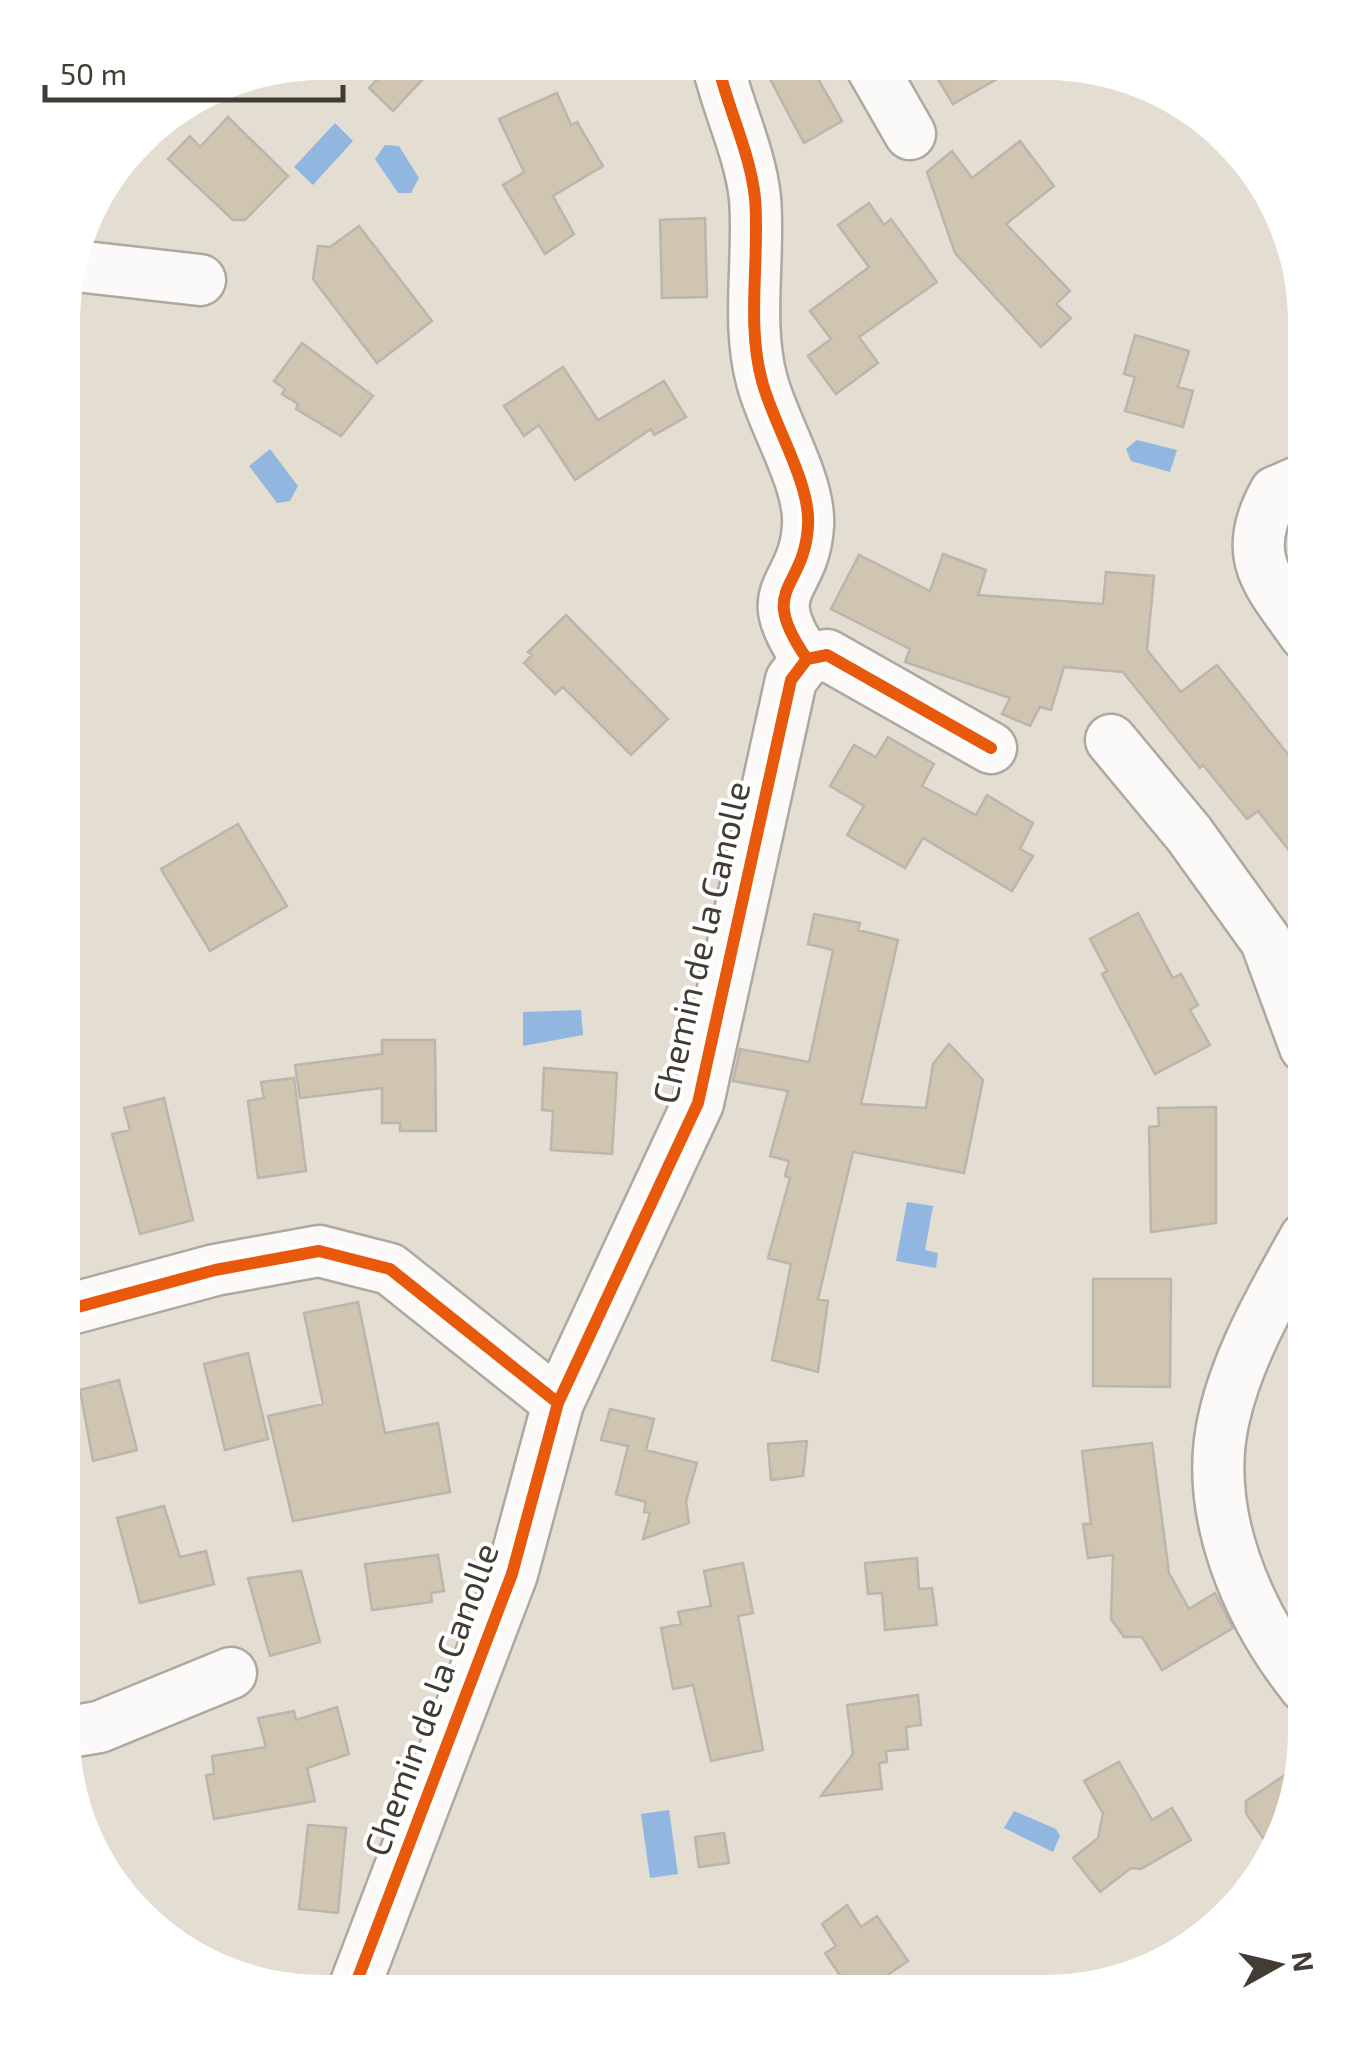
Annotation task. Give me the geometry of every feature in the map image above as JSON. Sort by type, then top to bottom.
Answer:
[{"type":"street","points":[[722,80],[754,192],[761,379],[803,494],[809,524],[802,554],[781,594],[784,621],[807,659],[826,656],[990,748]]},
{"type":"street","points":[[879,80],[910,134]]},
{"type":"street","points":[[87,266],[200,280]]},
{"type":"street","points":[[1288,487],[1275,492],[1256,538],[1260,570],[1288,610]]},
{"type":"street","name":"Chemin de la Canolle","points":[[358,1975],[512,1574],[558,1402],[698,1102],[791,680],[807,659]]},
{"type":"street","points":[[1111,740],[1188,834],[1266,942],[1288,999]]},
{"type":"street","points":[[80,1306],[216,1270],[319,1251],[390,1269],[558,1402]]},
{"type":"street","points":[[1287,1273],[1236,1374],[1222,1422],[1221,1492],[1231,1548],[1250,1603],[1287,1666]]},
{"type":"street","points":[[80,1731],[98,1728],[230,1673]]},
{"type":"water","points":[[335,123],[353,141],[313,185],[294,167]]},
{"type":"water","points":[[385,145],[399,146],[419,178],[411,193],[398,193],[375,159]]},
{"type":"water","points":[[1137,440],[1177,450],[1170,472],[1131,461],[1126,449]]},
{"type":"water","points":[[270,449],[298,486],[290,501],[277,503],[249,466]]},
{"type":"water","points":[[581,1010],[583,1035],[523,1046],[523,1012]]},
{"type":"water","points":[[907,1202],[933,1206],[925,1250],[938,1253],[936,1268],[896,1261]]},
{"type":"water","points":[[669,1810],[678,1874],[650,1878],[641,1814]]},
{"type":"water","points":[[1014,1811],[1056,1829],[1060,1836],[1053,1852],[1004,1828]]},
{"type":"building","points":[[771,80],[819,80],[842,121],[804,143]]},
{"type":"building","points":[[939,80],[995,80],[953,104]]},
{"type":"building","points":[[376,81],[421,81],[393,111],[369,88]]},
{"type":"building","points":[[557,93],[571,125],[577,122],[603,166],[553,196],[574,234],[545,254],[503,185],[524,172],[499,119]]},
{"type":"building","points":[[228,117],[288,176],[245,220],[233,220],[168,159],[190,136],[200,147]]},
{"type":"building","points":[[1020,141],[1054,186],[1006,224],[1070,291],[1056,304],[1071,318],[1041,347],[955,253],[927,172],[952,151],[972,178]]},
{"type":"building","points":[[869,203],[884,225],[891,219],[937,282],[859,337],[878,363],[836,394],[808,356],[831,339],[810,311],[869,267],[838,225]]},
{"type":"building","points":[[705,218],[707,297],[662,298],[660,220]]},
{"type":"building","points":[[359,226],[432,321],[377,363],[313,279],[318,246],[330,247]]},
{"type":"building","points":[[1135,335],[1189,351],[1178,387],[1193,391],[1183,427],[1125,411],[1135,377],[1124,374]]},
{"type":"building","points":[[302,343],[373,396],[341,436],[296,409],[298,404],[282,394],[285,389],[274,381]]},
{"type":"building","points":[[563,367],[598,420],[664,381],[686,417],[654,435],[651,429],[575,480],[539,425],[524,436],[504,406]]},
{"type":"building","points":[[943,554],[986,570],[978,595],[1103,604],[1106,572],[1154,576],[1147,650],[1181,692],[1217,665],[1288,754],[1288,849],[1258,811],[1247,819],[1203,765],[1200,768],[1123,672],[1064,667],[1051,710],[1040,707],[1030,726],[1002,714],[1010,698],[905,662],[910,649],[831,609],[859,555],[930,591]]},
{"type":"building","points":[[566,615],[668,719],[631,755],[563,687],[555,694],[524,663],[532,655],[528,652]]},
{"type":"building","points":[[888,737],[934,764],[922,786],[976,815],[987,795],[1033,823],[1020,849],[1033,856],[1012,891],[923,838],[905,868],[847,835],[864,806],[830,786],[854,745],[876,757]]},
{"type":"building","points":[[238,824],[287,906],[210,951],[161,869]]},
{"type":"building","points":[[1138,913],[1173,978],[1181,974],[1198,1005],[1190,1010],[1210,1045],[1155,1074],[1102,974],[1107,971],[1090,939]]},
{"type":"building","points":[[814,914],[860,923],[858,930],[898,940],[861,1104],[926,1108],[933,1064],[949,1044],[983,1080],[964,1173],[853,1152],[818,1299],[828,1301],[818,1372],[772,1360],[791,1264],[768,1258],[790,1178],[785,1176],[789,1161],[770,1156],[788,1091],[733,1081],[740,1049],[809,1062],[833,950],[808,944]]},
{"type":"building","points":[[382,1040],[435,1040],[436,1131],[400,1131],[400,1123],[382,1123],[382,1088],[300,1098],[295,1065],[382,1054]]},
{"type":"building","points":[[544,1068],[617,1073],[612,1154],[551,1150],[553,1111],[542,1110]]},
{"type":"building","points":[[294,1078],[306,1171],[258,1178],[248,1101],[264,1098],[261,1082]]},
{"type":"building","points":[[164,1098],[193,1220],[140,1234],[112,1134],[130,1130],[124,1108]]},
{"type":"building","points":[[1216,1107],[1216,1223],[1151,1232],[1149,1127],[1159,1126],[1158,1108]]},
{"type":"building","points":[[1093,1279],[1171,1279],[1170,1387],[1093,1386]]},
{"type":"building","points":[[358,1302],[385,1433],[438,1423],[450,1492],[293,1521],[268,1416],[323,1404],[304,1313]]},
{"type":"building","points":[[248,1353],[268,1439],[225,1450],[204,1364]]},
{"type":"building","points":[[119,1380],[137,1450],[93,1461],[80,1390]]},
{"type":"building","points":[[610,1409],[654,1419],[646,1450],[697,1463],[686,1501],[689,1523],[643,1539],[650,1513],[644,1512],[646,1502],[616,1494],[628,1446],[601,1440]]},
{"type":"building","points":[[807,1441],[803,1476],[771,1480],[768,1444]]},
{"type":"building","points":[[1152,1443],[1169,1573],[1189,1609],[1215,1593],[1233,1628],[1162,1670],[1142,1637],[1124,1637],[1111,1619],[1113,1555],[1088,1558],[1083,1524],[1091,1524],[1082,1451]]},
{"type":"building","points":[[164,1506],[180,1557],[206,1551],[214,1584],[140,1603],[117,1518]]},
{"type":"building","points":[[438,1555],[444,1591],[431,1593],[432,1602],[372,1610],[365,1564]]},
{"type":"building","points":[[917,1558],[919,1589],[932,1588],[937,1625],[885,1630],[882,1593],[868,1594],[865,1563]]},
{"type":"building","points":[[743,1563],[753,1613],[738,1616],[763,1750],[711,1761],[693,1685],[673,1689],[661,1628],[681,1624],[678,1612],[711,1606],[704,1571]]},
{"type":"building","points":[[301,1571],[320,1642],[270,1656],[248,1578]]},
{"type":"building","points":[[918,1695],[921,1725],[906,1727],[908,1749],[886,1751],[887,1762],[879,1763],[882,1789],[821,1796],[853,1754],[847,1705]]},
{"type":"building","points":[[337,1707],[349,1754],[307,1768],[315,1801],[214,1819],[206,1775],[214,1774],[212,1756],[266,1747],[258,1718],[294,1711],[296,1720]]},
{"type":"building","points":[[1119,1762],[1152,1820],[1172,1808],[1191,1840],[1141,1869],[1131,1868],[1100,1892],[1073,1858],[1098,1838],[1103,1813],[1084,1781]]},
{"type":"building","points":[[1284,1776],[1264,1839],[1246,1813],[1246,1801]]},
{"type":"building","points":[[308,1825],[346,1828],[338,1913],[299,1909]]},
{"type":"building","points":[[724,1833],[729,1863],[699,1867],[695,1837]]},
{"type":"building","points":[[847,1905],[861,1927],[877,1916],[908,1961],[890,1975],[840,1975],[825,1953],[836,1946],[822,1924]]},
{"type":"cycle path","points":[[722,80],[749,164],[755,198],[757,359],[807,509],[805,548],[784,602],[792,635],[807,659]]},
{"type":"cycle path","points":[[359,1975],[512,1574],[558,1403],[698,1103],[791,680],[807,659],[827,655],[991,748]]},
{"type":"cycle path","points":[[80,1306],[215,1270],[319,1251],[390,1269],[558,1403]]}]
